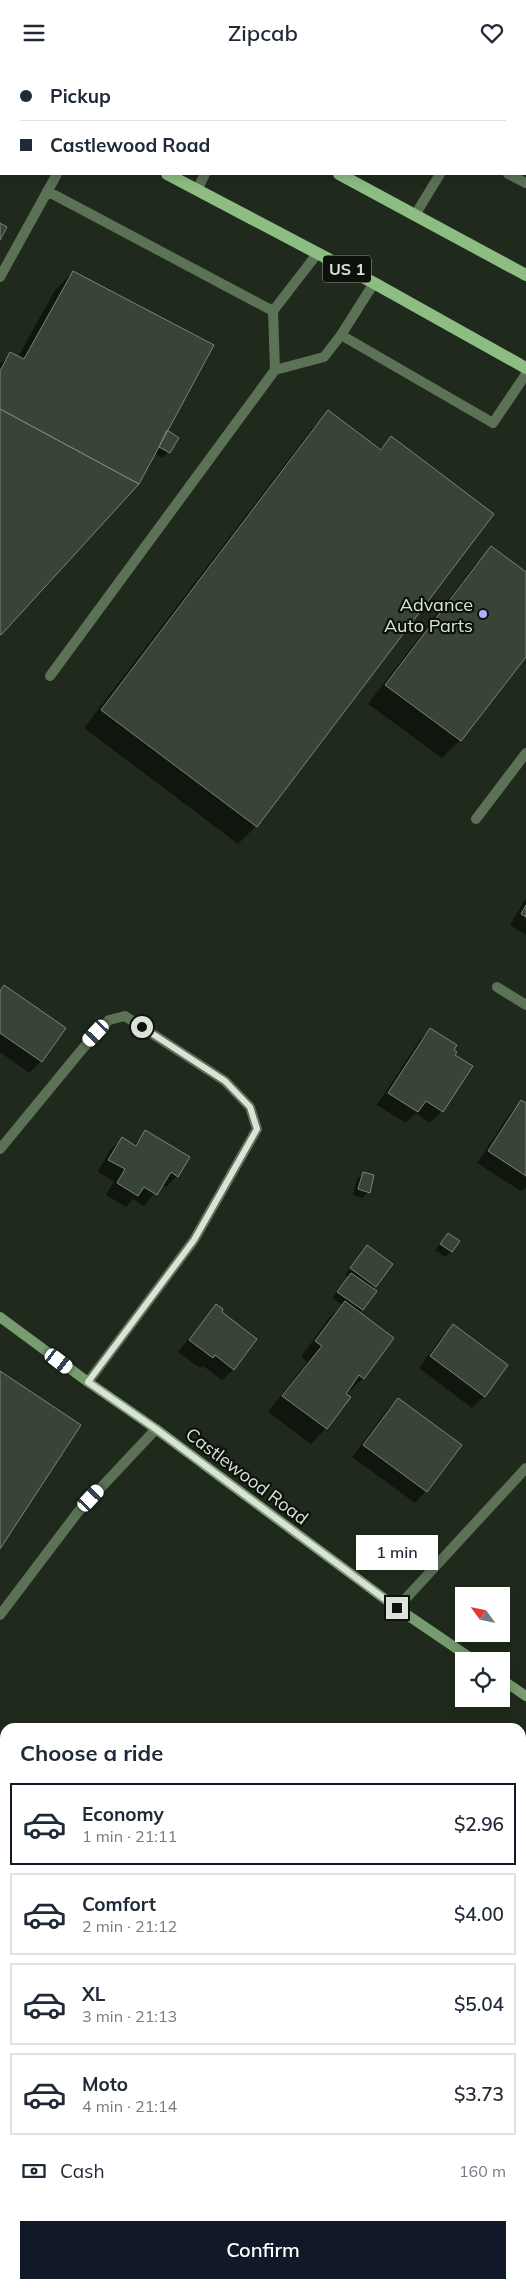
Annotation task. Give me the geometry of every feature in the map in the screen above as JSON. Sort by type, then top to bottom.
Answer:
[{"type":"main road","name":"US 1","points":[[169,175],[374,283],[526,368]]},
{"type":"main road","points":[[341,175],[526,275]]},
{"type":"street","points":[[0,277],[56,175]]},
{"type":"street","points":[[197,190],[204,175]]},
{"type":"street","points":[[415,215],[439,175]]},
{"type":"street","points":[[510,175],[526,183]]},
{"type":"street","points":[[47,191],[273,311]]},
{"type":"street","points":[[50,676],[275,370],[273,311],[317,254]]},
{"type":"street","points":[[275,370],[324,357],[341,335],[374,283]]},
{"type":"street","points":[[341,335],[492,423],[526,374]]},
{"type":"street","points":[[476,819],[526,753]]},
{"type":"street","points":[[497,987],[526,1005]]},
{"type":"street","points":[[0,1149],[84,1047],[109,1020],[125,1016],[225,1081],[250,1107],[257,1129],[194,1240],[88,1382]]},
{"type":"street","name":"Castlewood Road","points":[[0,1317],[156,1429],[397,1608],[462,1652]]},
{"type":"street","points":[[0,1615],[78,1512],[156,1429]]},
{"type":"street","points":[[397,1608],[526,1468]]},
{"type":"street","points":[[510,1685],[526,1696]]},
{"type":"building","points":[[0,223],[7,227],[0,240]]},
{"type":"building","points":[[73,271],[214,345],[139,484],[0,409],[0,371],[10,352],[24,359]]},
{"type":"building","points":[[0,409],[139,484],[1,635],[0,634]]},
{"type":"building","points":[[328,410],[381,450],[391,436],[494,514],[257,827],[101,710]]},
{"type":"building","points":[[167,430],[179,438],[170,453],[159,447]]},
{"type":"building","name":"Advance Auto Parts","points":[[491,546],[526,572],[526,657],[461,741],[385,685]]},
{"type":"building","points":[[526,905],[526,917],[521,914]]},
{"type":"building","points":[[4,985],[66,1028],[42,1062],[0,1033],[0,991]]},
{"type":"building","points":[[430,1028],[457,1045],[454,1050],[457,1052],[455,1055],[473,1066],[443,1112],[426,1101],[418,1112],[388,1093]]},
{"type":"building","points":[[521,1100],[526,1103],[526,1176],[488,1151]]},
{"type":"building","points":[[145,1130],[190,1157],[178,1177],[171,1172],[157,1195],[144,1187],[138,1196],[117,1183],[125,1169],[108,1160],[122,1137],[136,1146]]},
{"type":"building","points":[[363,1172],[374,1175],[370,1193],[358,1189]]},
{"type":"building","points":[[448,1233],[460,1241],[452,1252],[440,1244]]},
{"type":"building","points":[[367,1245],[393,1264],[376,1287],[350,1268]]},
{"type":"building","points":[[351,1273],[377,1291],[363,1310],[337,1292]]},
{"type":"building","points":[[345,1301],[394,1338],[364,1379],[359,1375],[346,1394],[351,1397],[327,1429],[282,1396],[322,1346],[315,1341]]},
{"type":"building","points":[[216,1304],[223,1309],[222,1312],[257,1339],[234,1370],[215,1355],[213,1358],[189,1340]]},
{"type":"building","points":[[453,1324],[508,1365],[485,1397],[430,1356]]},
{"type":"building","points":[[0,1371],[81,1425],[0,1549]]},
{"type":"building","points":[[398,1398],[462,1445],[427,1492],[363,1445]]},
{"type":"place","name":"Advance Auto Parts","points":[[483,614]]},
{"type":"route","points":[[142,1027],[225,1081],[250,1107],[257,1129],[194,1240],[88,1382],[156,1429],[397,1608]]}]
